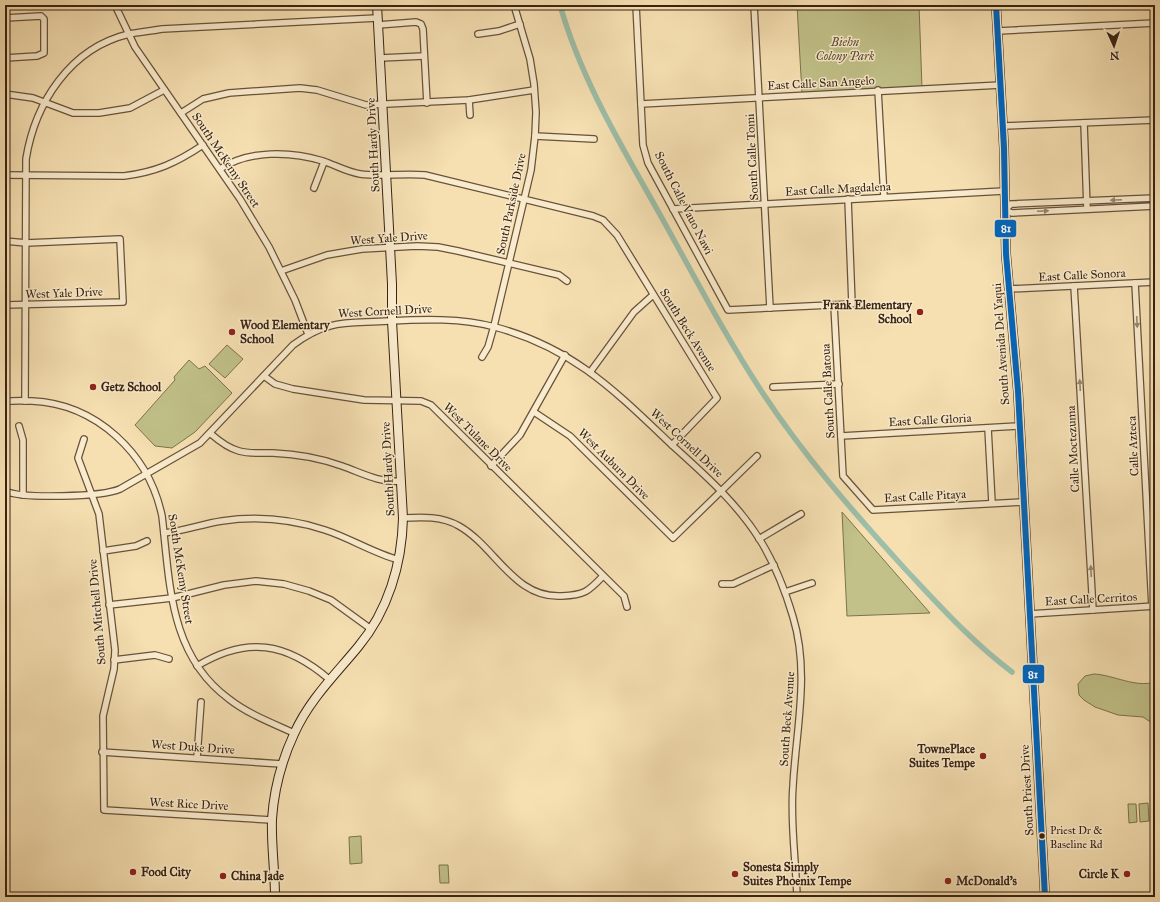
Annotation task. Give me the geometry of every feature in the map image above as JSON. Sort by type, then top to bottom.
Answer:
[{"type":"street","name":"South McKemy Street","points":[[115,5],[135,47],[250,214],[282,271],[308,334]]},
{"type":"street","name":"South Hardy Drive","points":[[275,897],[272,820],[276,787],[282,764],[294,733],[313,701],[359,646],[371,629],[387,598],[399,560],[402,542],[403,518],[392,321],[393,301],[376,5]]},
{"type":"street","name":"South Parkside Drive","points":[[482,357],[488,347],[494,326],[531,170],[535,136],[534,90],[530,59],[514,5]]},
{"type":"street","name":"South Calle Vauo Nawi","points":[[636,5],[643,145],[648,162],[728,310],[770,308]]},
{"type":"street","name":"South Calle Tomi","points":[[754,5],[770,308]]},
{"type":"street","name":"South Avenida Del Yaqui","points":[[996,5],[1003,126],[1004,191],[1009,289],[1014,331],[1033,681]]},
{"type":"street","points":[[5,18],[41,16],[44,19],[44,53],[37,56],[5,58]]},
{"type":"street","points":[[24,401],[26,175],[28,145],[35,122],[44,102],[55,84],[85,55],[106,43],[128,34],[162,29],[378,21],[416,22],[421,24],[423,29],[427,103]]},
{"type":"street","points":[[998,31],[1155,23]]},
{"type":"street","points":[[478,34],[499,31],[520,24]]},
{"type":"street","points":[[380,58],[424,56]]},
{"type":"street","name":"East Calle San Angelo","points":[[641,104],[878,90],[1001,85]]},
{"type":"street","points":[[181,112],[204,99],[229,93],[300,88],[317,90],[366,105],[469,100],[534,90]]},
{"type":"street","points":[[5,94],[25,96],[60,109],[73,112],[117,112],[145,101],[164,90]]},
{"type":"street","points":[[878,90],[884,198]]},
{"type":"street","points":[[469,100],[470,115]]},
{"type":"street","points":[[1003,126],[1155,120]]},
{"type":"street","points":[[1084,123],[1087,209]]},
{"type":"street","points":[[535,136],[594,139]]},
{"type":"street","points":[[5,175],[124,176],[141,174],[177,162],[203,145]]},
{"type":"street","points":[[220,169],[233,160],[245,156],[286,154],[303,156],[359,174],[406,173],[425,175],[524,199]]},
{"type":"street","points":[[314,188],[324,162]]},
{"type":"street","name":"East Calle Magdalena","points":[[673,208],[1004,191]]},
{"type":"street","points":[[1155,198],[1011,204],[1005,210],[1012,213],[1155,206]]},
{"type":"street","name":"South Beck Avenue","points":[[524,199],[593,216],[603,220],[617,235],[717,398],[672,445]]},
{"type":"street","points":[[770,308],[852,304],[848,199]]},
{"type":"street","name":"West Yale Drive","points":[[5,304],[25,305],[124,302],[120,238],[26,243]]},
{"type":"street","points":[[5,241],[26,243]]},
{"type":"street","name":"West Yale Drive","points":[[282,271],[327,255],[362,249],[390,247],[438,247],[559,275],[567,281]]},
{"type":"street","name":"East Calle Sonora","points":[[1009,289],[1155,282]]},
{"type":"street","name":"Calle Azteca","points":[[1135,283],[1154,607]]},
{"type":"street","name":"Calle Moctezuma","points":[[1074,286],[1093,610]]},
{"type":"street","points":[[591,371],[634,312],[653,295]]},
{"type":"street","name":"South Calle Batoua","points":[[834,305],[843,476]]},
{"type":"street","name":"West Cornell Drive","points":[[5,490],[11,494],[23,495],[92,494],[115,492],[189,451],[210,434],[293,345],[308,334],[326,326],[342,323],[392,321],[455,321],[494,326],[543,344],[591,371],[619,394],[722,490]]},
{"type":"street","points":[[491,466],[514,443],[534,412],[565,355]]},
{"type":"street","name":"West Tulane Drive","points":[[264,376],[276,384],[293,389],[364,400],[421,401],[430,405],[624,596],[627,607]]},
{"type":"street","points":[[773,387],[839,384]]},
{"type":"street","points":[[5,402],[24,401],[57,404],[95,420],[110,430],[127,445],[148,475]]},
{"type":"street","name":"West Auburn Drive","points":[[534,412],[570,436],[673,538],[722,490]]},
{"type":"street","points":[[19,426],[23,440],[23,495]]},
{"type":"street","name":"East Calle Gloria","points":[[841,436],[1019,426]]},
{"type":"street","points":[[988,428],[992,503]]},
{"type":"street","points":[[210,434],[223,444],[241,452],[274,453],[317,459],[342,465],[376,479],[388,482],[401,481]]},
{"type":"street","name":"South Mitchell Drive","points":[[84,439],[78,458],[98,514],[114,660],[114,669],[103,716],[102,752],[104,810]]},
{"type":"street","points":[[722,490],[757,456]]},
{"type":"street","name":"South McKemy Street","points":[[148,475],[160,504],[172,598],[180,633],[197,666],[215,688],[234,703],[294,733]]},
{"type":"street","name":"East Calle Pitaya","points":[[843,476],[873,510],[1023,502]]},
{"type":"street","name":"South Beck Avenue","points":[[722,490],[744,516],[774,565],[785,592],[798,640],[802,681],[792,789],[798,897]]},
{"type":"street","points":[[759,539],[801,514]]},
{"type":"street","points":[[164,533],[226,521],[257,518],[276,520],[298,523],[325,530],[378,554],[399,560]]},
{"type":"street","points":[[403,518],[433,518],[458,525],[474,537],[524,586],[539,595],[556,597],[585,593],[603,576]]},
{"type":"street","points":[[102,550],[136,546],[147,541]]},
{"type":"street","points":[[722,584],[733,584],[774,565]]},
{"type":"street","points":[[109,605],[172,598],[224,585],[256,581],[284,584],[309,591],[331,600],[371,629]]},
{"type":"street","points":[[785,592],[812,583]]},
{"type":"street","name":"East Calle Cerritos","points":[[1029,614],[1154,607]]},
{"type":"street","points":[[197,666],[212,657],[229,650],[246,646],[260,646],[285,651],[300,658],[330,680]]},
{"type":"street","points":[[114,660],[155,655],[169,659]]},
{"type":"street","name":"South Priest Drive","points":[[1033,681],[1045,897]]},
{"type":"street","points":[[198,758],[201,702]]},
{"type":"street","name":"West Duke Drive","points":[[102,752],[282,764]]},
{"type":"street","name":"West Rice Drive","points":[[104,810],[272,820]]},
{"type":"green space","name":"Biehn Colony Park","points":[[797,5],[919,5],[922,88],[802,94]]},
{"type":"green space","points":[[227,345],[243,359],[225,378],[209,364]]},
{"type":"green space","points":[[189,360],[199,369],[205,366],[232,393],[195,432],[172,448],[155,446],[135,425],[175,380],[174,377]]},
{"type":"green space","points":[[842,512],[930,613],[847,616]]},
{"type":"green space","points":[[1094,674],[1132,682],[1155,682],[1155,725],[1143,717],[1118,715],[1095,707],[1084,700],[1079,695],[1078,684],[1085,676]]},
{"type":"green space","points":[[1148,803],[1149,821],[1140,822],[1139,804]]},
{"type":"green space","points":[[1128,804],[1136,804],[1137,822],[1129,823]]},
{"type":"green space","points":[[361,836],[362,863],[350,864],[349,837]]},
{"type":"green space","points":[[439,865],[448,865],[449,883],[440,883]]},
{"type":"waterway","points":[[560,5],[579,59],[603,111],[708,303],[734,348],[778,416],[849,506],[906,570],[957,623],[983,648],[1012,672]]},
{"type":"transit line","name":"81","points":[[996,5],[1004,148],[1006,254],[1018,391],[1045,897]]},
{"type":"place","name":"Frank Elementary School","points":[[920,312]]},
{"type":"place","name":"Wood Elementary School","points":[[232,332]]},
{"type":"place","name":"Getz School","points":[[93,387]]},
{"type":"place","name":"TownePlace Suites Tempe","points":[[983,756]]},
{"type":"place","name":"Priest Dr & Baseline Rd","points":[[1042,836]]},
{"type":"place","name":"Food City","points":[[133,872]]},
{"type":"place","name":"Sonesta Simply Suites Phoenix Tempe","points":[[735,874]]},
{"type":"place","name":"Circle K","points":[[1127,874]]},
{"type":"place","name":"China Jade","points":[[223,876]]},
{"type":"place","name":"McDonald's","points":[[948,881]]}]
